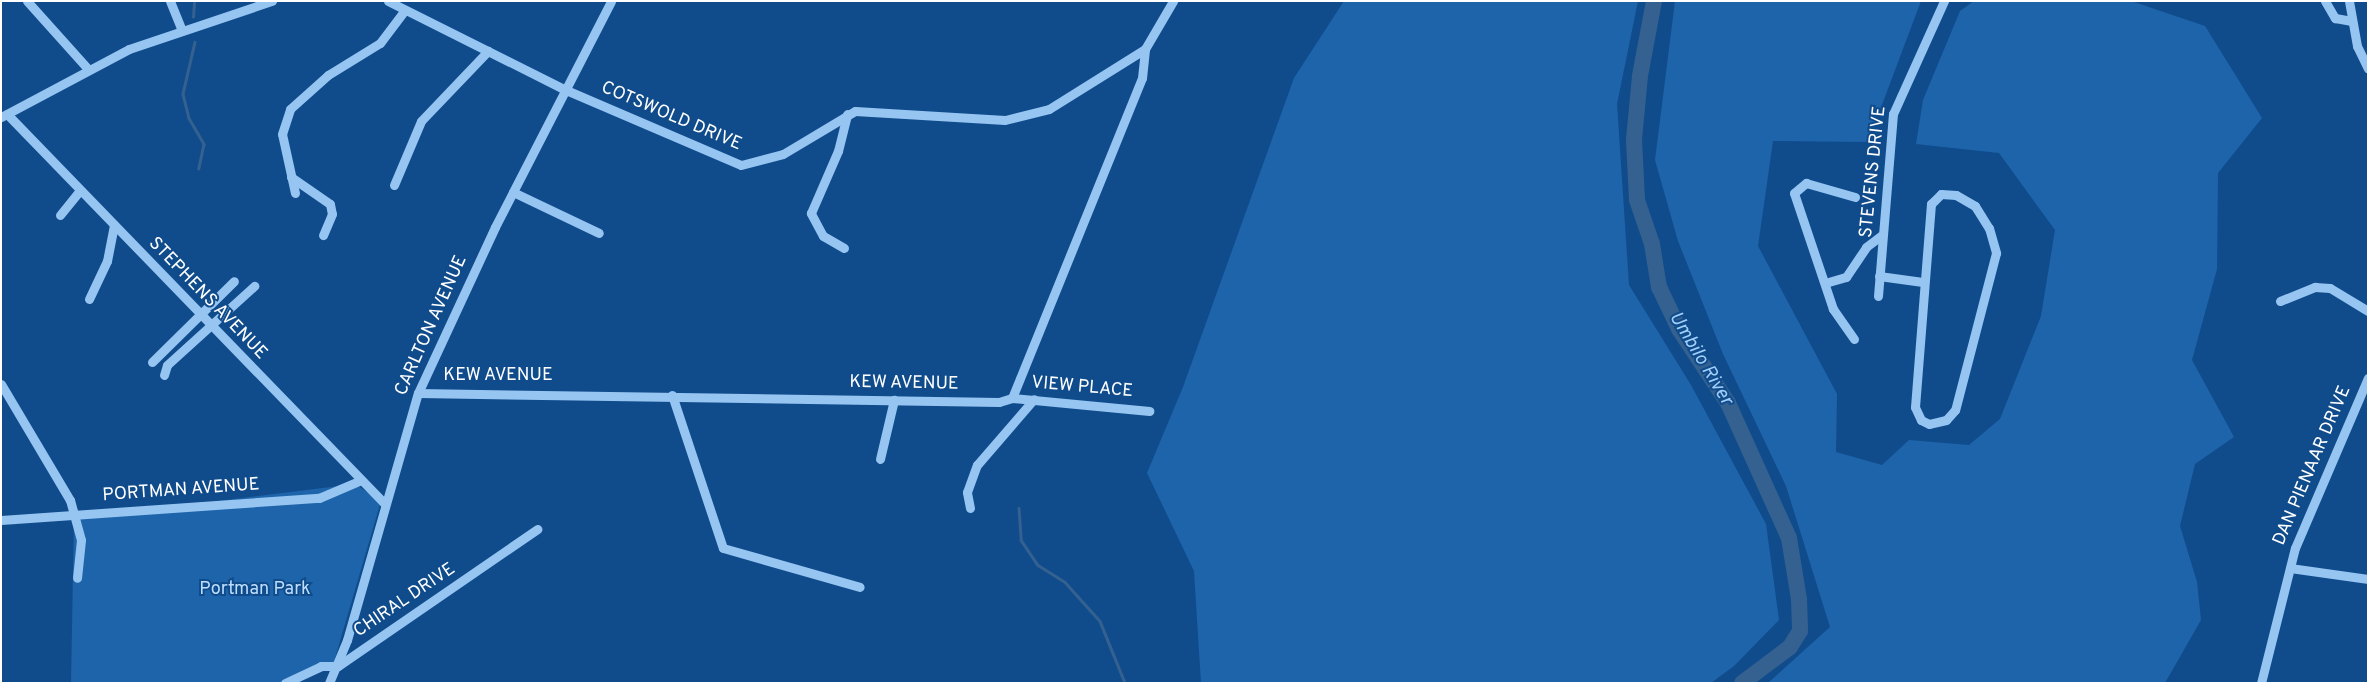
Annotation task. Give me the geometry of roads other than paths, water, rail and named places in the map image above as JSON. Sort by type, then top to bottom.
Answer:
[{"type":"street","points":[[27,1],[88,69]]},
{"type":"street","points":[[170,1],[182,31]]},
{"type":"street","points":[[4,116],[88,69],[129,49],[272,1]]},
{"type":"street","name":"COTSWOLD DRIVE","points":[[388,1],[566,90],[741,165],[783,154],[847,114],[874,110],[1005,120],[1028,117],[1049,110],[1145,49],[1173,1]]},
{"type":"street","name":"CARLTON AVENUE","points":[[329,683],[338,666],[418,393],[513,192],[611,1]]},
{"type":"street","name":"STEVENS DRIVE","points":[[1878,296],[1896,103],[1944,1]]},
{"type":"street","points":[[2325,1],[2335,18],[2352,21]]},
{"type":"street","points":[[2349,1],[2360,57],[2368,69]]},
{"type":"street","points":[[295,193],[282,134],[290,108],[328,75],[380,43],[405,10]]},
{"type":"street","points":[[1012,398],[1142,78],[1145,49]]},
{"type":"street","points":[[394,185],[421,121],[488,51]]},
{"type":"street","points":[[844,248],[823,236],[811,213],[838,151],[847,114]]},
{"type":"street","name":"STEPHENS AVENUE","points":[[4,116],[80,190],[360,481],[385,504]]},
{"type":"street","points":[[292,177],[330,204],[332,214],[323,235]]},
{"type":"street","points":[[1854,339],[1838,319],[1794,193],[1806,183],[1855,197]]},
{"type":"street","points":[[60,215],[80,190]]},
{"type":"street","points":[[513,192],[599,233]]},
{"type":"street","points":[[1941,194],[1956,195],[1983,215],[1993,240],[1995,266],[1955,410],[1946,420],[1929,424],[1921,420],[1915,408],[1923,282],[1931,204],[1941,194]]},
{"type":"street","points":[[89,298],[107,261],[114,225]]},
{"type":"street","points":[[1825,283],[1846,277],[1866,247],[1883,234]]},
{"type":"street","points":[[1879,276],[1923,282]]},
{"type":"street","points":[[152,362],[234,281]]},
{"type":"street","points":[[164,375],[167,365],[254,286]]},
{"type":"street","points":[[2280,301],[2315,287],[2330,288],[2368,311]]},
{"type":"street","name":"DAN PIENAAR DRIVE","points":[[2261,683],[2290,568],[2310,508],[2368,378]]},
{"type":"street","points":[[1,384],[59,479],[81,540],[77,578]]},
{"type":"street","name":"KEW AVENUE","points":[[418,393],[672,395],[999,402],[1012,398]]},
{"type":"street","points":[[672,395],[724,548],[860,587]]},
{"type":"street","name":"VIEW PLACE","points":[[1012,398],[1149,411]]},
{"type":"street","points":[[970,508],[968,492],[977,465],[1034,399]]},
{"type":"street","points":[[880,459],[894,400]]},
{"type":"street","name":"PORTMAN AVENUE","points":[[1,520],[319,498],[360,481]]},
{"type":"street","name":"CHIRAL DRIVE","points":[[284,683],[321,666],[338,666],[538,529]]},
{"type":"street","points":[[2290,568],[2368,579]]},
{"type":"waterway","points":[[193,17],[194,1]]},
{"type":"waterway","name":"Umbilo River","points":[[1654,1],[1640,76],[1634,140],[1637,200],[1652,244],[1659,287],[1679,329],[1728,403],[1789,538],[1799,599],[1800,631],[1790,647],[1742,683]]},
{"type":"waterway","points":[[195,42],[183,94],[189,118],[204,144],[199,168]]},
{"type":"waterway","points":[[1019,508],[1021,540],[1038,565],[1065,582],[1100,621],[1125,683]]},
{"type":"park label","name":"Portman Park","points":[[255,590]]}]
